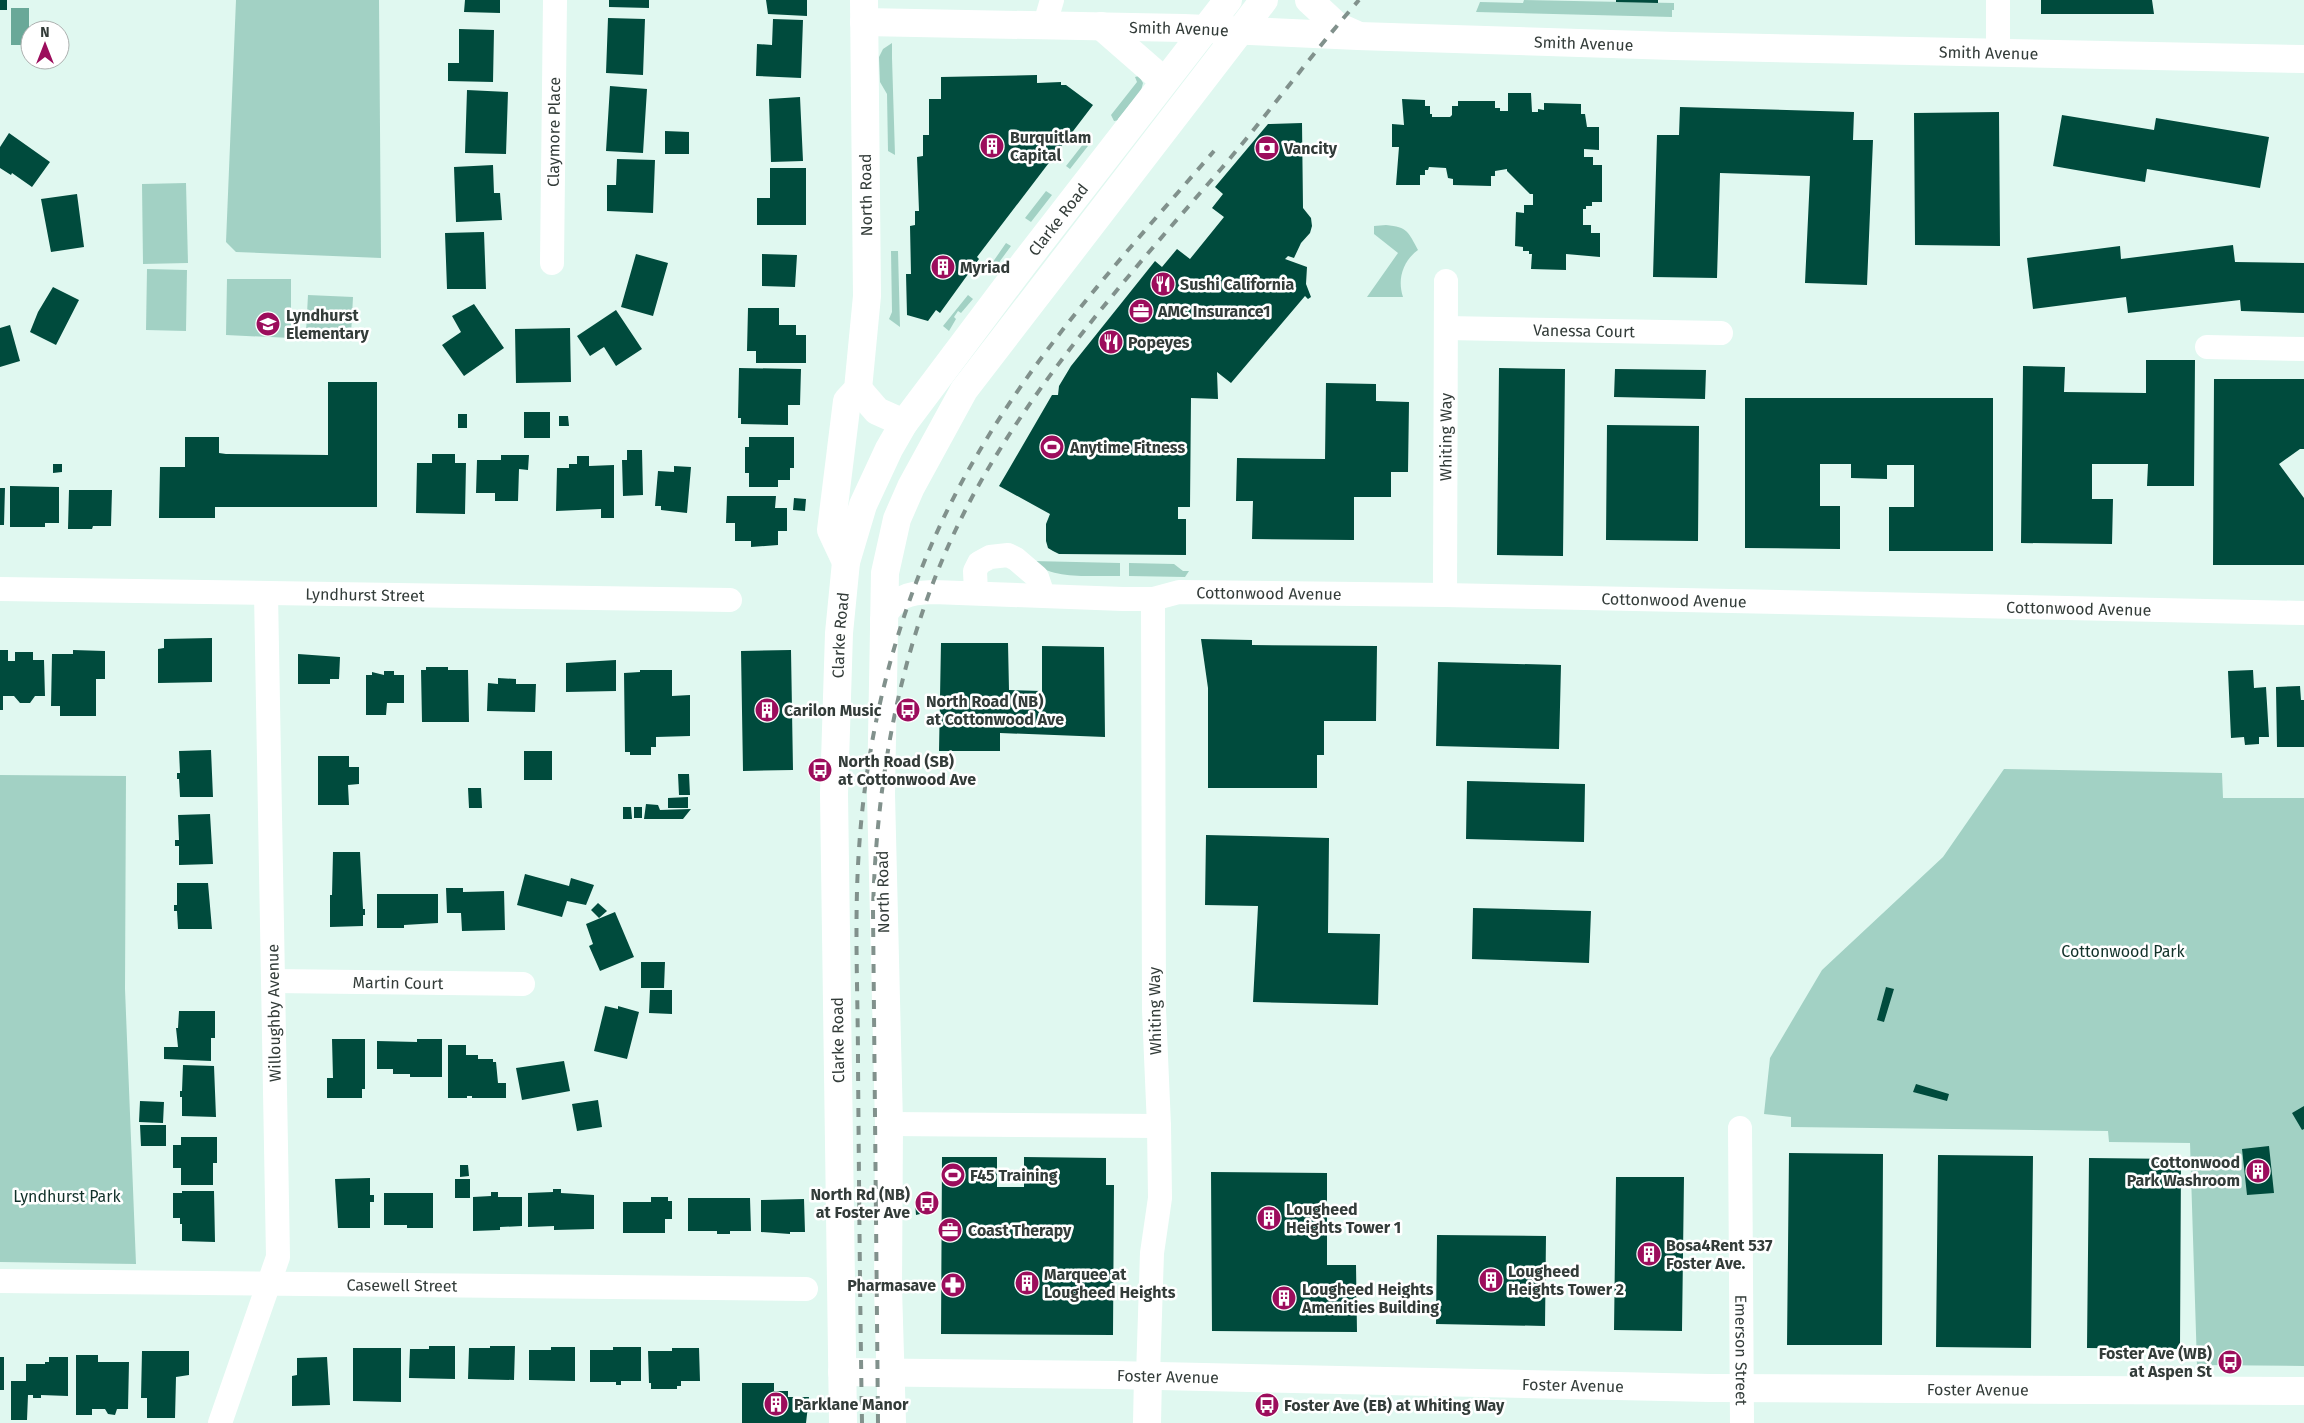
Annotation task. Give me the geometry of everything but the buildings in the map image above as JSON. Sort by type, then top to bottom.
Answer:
[{"type":"street","name":"Claymore Place","points":[[552,263],[555,0]]},
{"type":"street","name":"Clarke Road","points":[[843,1423],[834,794],[839,633],[846,562],[863,505],[889,449],[904,423],[1164,81],[1228,0]]},
{"type":"street","name":"Clarke Road","points":[[911,487],[964,390],[1264,0]]},
{"type":"street","points":[[1309,0],[1337,26],[1358,36]]},
{"type":"street","points":[[1998,0],[1998,52]]},
{"type":"street","name":"Smith Avenue","points":[[864,11],[1048,12],[1101,26],[1358,36],[1690,46],[2304,59]]},
{"type":"street","name":"North Road","points":[[846,562],[831,530],[847,401],[858,389],[865,326],[867,270],[864,11]]},
{"type":"street","points":[[1101,26],[1164,81]]},
{"type":"street","name":"Whiting Way","points":[[1445,595],[1446,281]]},
{"type":"street","name":"Vanessa Court","points":[[1446,328],[1721,333]]},
{"type":"street","points":[[2207,346],[2304,349]]},
{"type":"street","points":[[858,389],[877,411],[904,423],[911,487]]},
{"type":"street","name":"North Road","points":[[892,1423],[888,1288],[889,1124],[881,794],[882,620],[885,573],[897,518],[911,487]]},
{"type":"street","points":[[976,593],[975,571],[980,563],[990,557],[1008,555],[1016,559],[1037,578],[1035,595]]},
{"type":"street","name":"Lyndhurst Street","points":[[0,589],[730,600]]},
{"type":"street","name":"Cottonwood Avenue","points":[[882,620],[899,599],[911,593],[976,593],[1152,599],[1179,592],[1445,595],[2304,613]]},
{"type":"street","name":"Willoughby Avenue","points":[[220,1423],[278,1257],[266,593]]},
{"type":"street","name":"Whiting Way","points":[[1148,1423],[1152,1253],[1160,1198],[1154,1010],[1152,599]]},
{"type":"street","name":"Martin Court","points":[[274,981],[523,984]]},
{"type":"street","points":[[889,1124],[1159,1126]]},
{"type":"street","name":"Emerson Street","points":[[1740,1128],[1742,1423]]},
{"type":"street","name":"Casewell Street","points":[[0,1280],[806,1289]]},
{"type":"street","name":"Foster Avenue","points":[[842,1372],[1741,1388],[2304,1391]]},
{"type":"green space","points":[[236,0],[379,0],[381,258],[236,252],[226,242]]},
{"type":"green space","points":[[1524,0],[1674,3],[1674,10],[1672,10],[1672,17],[1476,12],[1480,2],[1523,3]]},
{"type":"green space","points":[[892,43],[895,155],[888,151],[887,94],[880,82],[879,57],[883,49]]},
{"type":"green space","points":[[1139,76],[1143,83],[1141,91],[1118,119],[1120,120],[1114,121],[1111,115],[1137,82],[1135,77]]},
{"type":"green space","points":[[1084,143],[1088,146],[1070,169],[1066,166]]},
{"type":"green space","points":[[186,183],[188,263],[143,264],[142,184]]},
{"type":"green space","points":[[1046,191],[1052,195],[1031,222],[1025,218]]},
{"type":"green space","points":[[1386,225],[1403,229],[1412,239],[1418,250],[1408,259],[1401,277],[1403,297],[1367,297],[1398,253],[1374,234],[1374,226]]},
{"type":"green space","points":[[1006,243],[1011,246],[992,272],[988,269]]},
{"type":"green space","points":[[891,251],[898,251],[900,327],[889,319],[892,312]]},
{"type":"green space","points":[[147,269],[187,270],[186,331],[146,330]]},
{"type":"green space","points":[[227,279],[291,279],[291,338],[226,335]]},
{"type":"green space","points":[[308,295],[353,297],[351,335],[306,332]]},
{"type":"green space","points":[[968,295],[973,299],[961,313],[958,311],[949,331],[943,326]]},
{"type":"green space","points":[[1032,561],[1120,563],[1120,576],[1073,576],[1051,572]]},
{"type":"green space","points":[[1129,563],[1174,564],[1183,571],[1189,571],[1185,577],[1129,576]]},
{"type":"green space","name":"Cottonwood Park","points":[[2004,769],[2222,773],[2223,798],[2304,798],[2304,1366],[2197,1365],[2190,1143],[2109,1142],[2108,1131],[1791,1127],[1791,1117],[1764,1114],[1770,1058],[1822,970],[1943,857]]},
{"type":"green space","name":"Lyndhurst Park","points":[[0,775],[126,776],[125,989],[136,1264],[0,1262]]},
{"type":"shaded area","points":[[11,8],[29,8],[29,20],[20,20],[20,45],[11,45]]},
{"type":"railway","points":[[878,1423],[873,910],[881,799],[889,744],[900,689],[915,635],[933,583],[955,531],[981,481],[1006,439],[1034,398],[1124,281],[1238,148],[1359,0]]},
{"type":"railway","points":[[862,1423],[857,956],[859,849],[872,745],[882,693],[896,642],[912,592],[954,496],[1005,410],[1090,295],[1214,151]]},
{"type":"place","name":"Burquitlam Capital","points":[[992,146]]},
{"type":"place","name":"Vancity","points":[[1267,148]]},
{"type":"place","name":"Myriad","points":[[943,267]]},
{"type":"place","name":"Sushi California","points":[[1163,284]]},
{"type":"place","name":"AMC Insurance1","points":[[1141,311]]},
{"type":"place","name":"Lyndhurst Elementary","points":[[268,324]]},
{"type":"place","name":"Popeyes","points":[[1111,342]]},
{"type":"place","name":"Anytime Fitness","points":[[1052,447]]},
{"type":"place","name":"Carilon Music","points":[[767,710]]},
{"type":"place","name":"North Road (NB) at Cottonwood Ave","points":[[908,710]]},
{"type":"place","name":"North Road (SB) at Cottonwood Ave","points":[[820,770]]},
{"type":"place","name":"Cottonwood Park Washroom","points":[[2258,1171]]},
{"type":"place","name":"F45 Training","points":[[953,1175]]},
{"type":"place","name":"North Rd (NB) at Foster Ave","points":[[927,1203]]},
{"type":"place","name":"Lougheed Heights Tower 1","points":[[1269,1218]]},
{"type":"place","name":"Coast Therapy","points":[[950,1230]]},
{"type":"place","name":"Bosa4Rent 537 Foster Ave.","points":[[1649,1254]]},
{"type":"place","name":"Lougheed Heights Tower 2","points":[[1491,1280]]},
{"type":"place","name":"Marquee at Lougheed Heights","points":[[1027,1283]]},
{"type":"place","name":"Pharmasave","points":[[953,1285]]},
{"type":"place","name":"Lougheed Heights Amenities Building","points":[[1284,1298]]},
{"type":"place","name":"Foster Ave (WB) at Aspen St","points":[[2230,1362]]},
{"type":"place","name":"Parklane Manor","points":[[776,1404]]},
{"type":"place","name":"Foster Ave (EB) at Whiting Way","points":[[1267,1405]]}]
